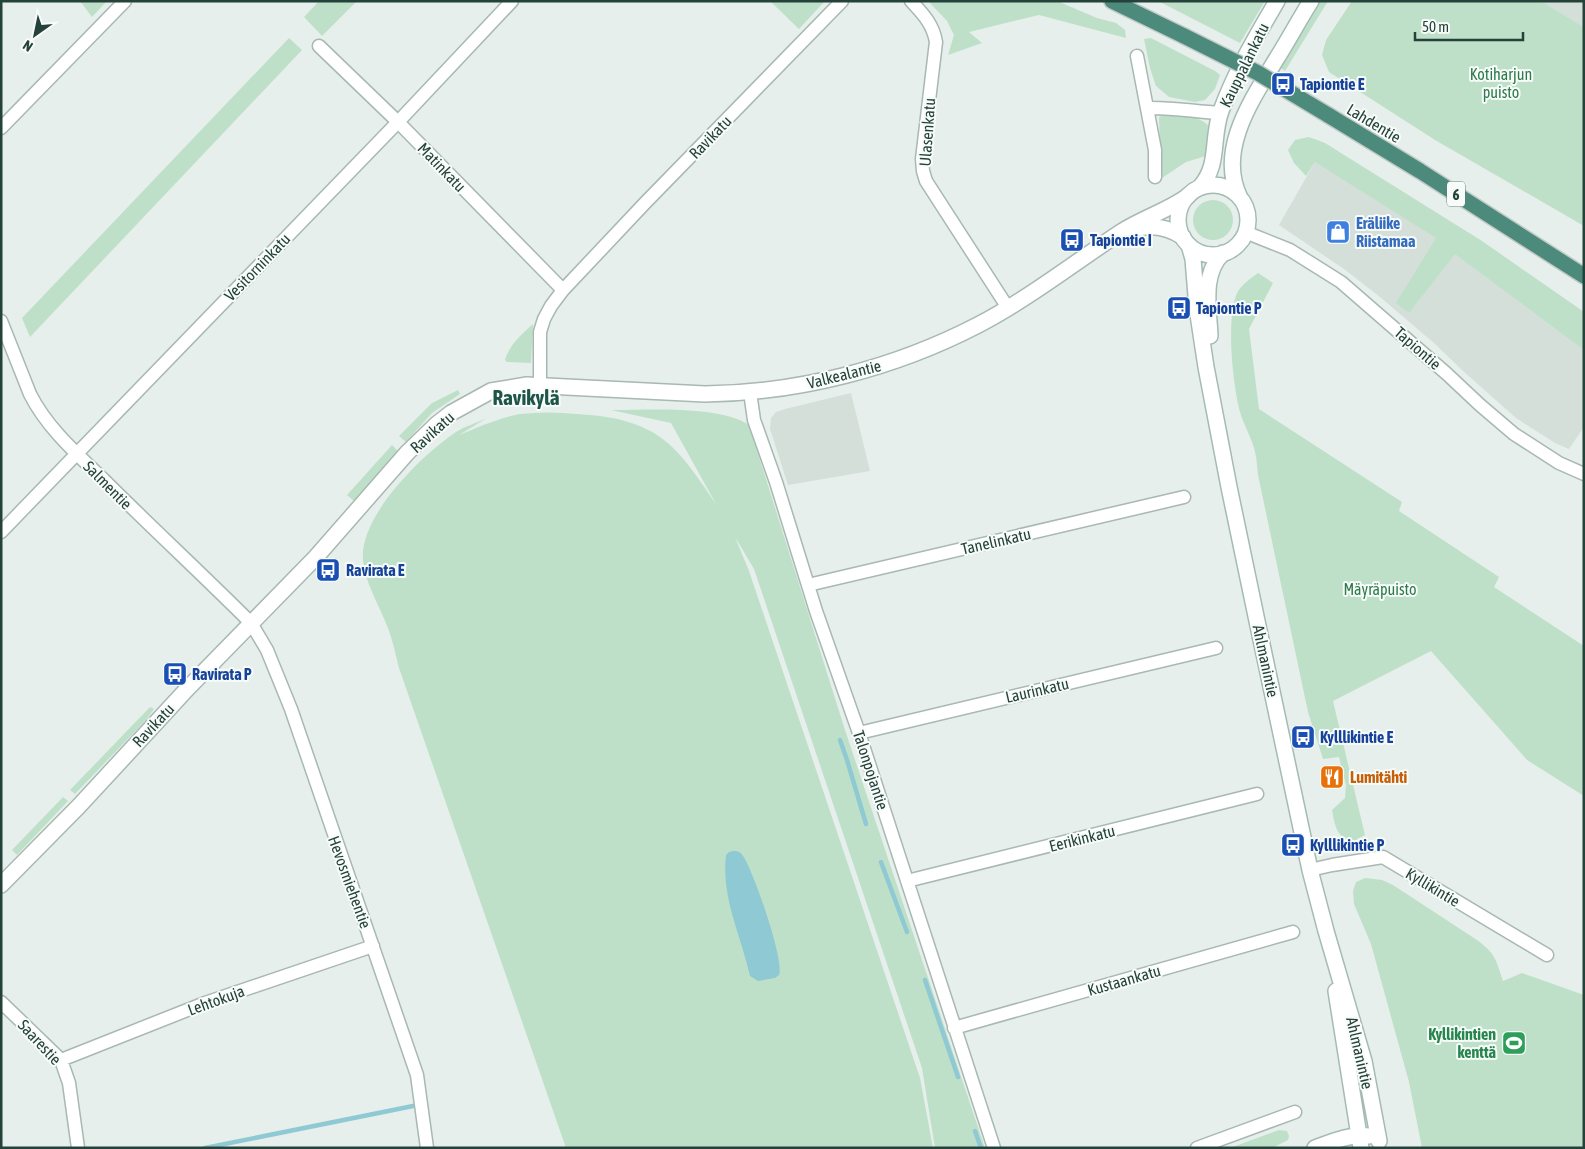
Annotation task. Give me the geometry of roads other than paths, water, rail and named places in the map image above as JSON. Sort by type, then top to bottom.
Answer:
[{"type":"highway","name":"Lahdentie","points":[[1112,1],[1258,73],[1420,171],[1584,276]]},
{"type":"main road","name":"Kauppalankatu","points":[[1194,191],[1211,171],[1220,113],[1235,77],[1276,1]]},
{"type":"main road","name":"Kauppalankatu","points":[[1240,198],[1235,188],[1232,165],[1234,144],[1252,100],[1310,1]]},
{"type":"main road","points":[[1215,185],[1223,186],[1232,190],[1240,198],[1246,208],[1247,220],[1245,232],[1235,247],[1223,253],[1210,254],[1196,250],[1186,241],[1178,224],[1178,214],[1181,205],[1194,191],[1215,185]]},
{"type":"main road","name":"Valkealantie","points":[[540,385],[732,394],[837,377],[907,357],[953,338],[1008,308],[1134,225],[1176,204],[1194,191]]},
{"type":"main road","name":"Valkealantie","points":[[1115,237],[1129,230],[1149,226],[1169,229],[1186,241]]},
{"type":"main road","name":"Ahlmanintie","points":[[1186,241],[1192,259],[1197,308],[1229,487],[1310,870],[1364,1060],[1376,1146]]},
{"type":"main road","name":"Ahlmanintie","points":[[1211,390],[1208,287],[1213,265],[1223,253]]},
{"type":"main road","name":"Ravikatu","points":[[1,885],[79,806],[175,702],[316,557],[408,453],[437,424],[459,408],[491,391],[527,385],[540,385]]},
{"type":"main road","name":"Ahlmanintie","points":[[1326,931],[1360,1142]]},
{"type":"main road","points":[[1315,1148],[1338,1140],[1360,1142],[1368,1136],[1376,1146]]},
{"type":"street","points":[[1,128],[125,1]]},
{"type":"street","name":"Vesitorninkatu","points":[[1,532],[398,122],[512,1]]},
{"type":"street","name":"Ravikatu","points":[[540,385],[540,332],[547,312],[563,290],[842,1]]},
{"type":"street","name":"Ulasenkatu","points":[[910,1],[930,22],[936,42],[922,159],[926,181],[1008,308]]},
{"type":"street","name":"Matinkatu","points":[[319,46],[398,122],[563,290]]},
{"type":"street","points":[[1137,56],[1155,150],[1155,177]]},
{"type":"street","points":[[1148,108],[1162,107],[1220,113]]},
{"type":"street","name":"Tapiontie","points":[[1245,232],[1290,250],[1341,282],[1514,434],[1559,463],[1584,474]]},
{"type":"street","name":"Salmentie","points":[[1,321],[30,394],[48,424],[251,623]]},
{"type":"street","name":"Talonpojantie","points":[[750,392],[754,420],[859,733],[994,1148]]},
{"type":"street","name":"Tanelinkatu","points":[[808,585],[1184,497]]},
{"type":"street","name":"Hevosmiehentie","points":[[251,623],[268,650],[291,709],[417,1075],[424,1114],[427,1148]]},
{"type":"street","name":"Laurinkatu","points":[[859,733],[1216,648]]},
{"type":"street","name":"Eerikinkatu","points":[[907,881],[1256,794]]},
{"type":"street","name":"Kyllikintie","points":[[1310,870],[1383,857],[1547,955]]},
{"type":"street","name":"Kustaankatu","points":[[954,1028],[1293,932]]},
{"type":"street","name":"Lehtokuja","points":[[61,1060],[205,1003],[373,946]]},
{"type":"street","name":"Saarestie","points":[[1,1002],[61,1060],[69,1083],[78,1148]]},
{"type":"street","points":[[1197,1148],[1295,1112]]},
{"type":"water","points":[[733,851],[741,854],[748,865],[767,916],[780,966],[779,975],[775,978],[758,981],[750,976],[726,886],[726,855]]},
{"type":"waterway","points":[[840,740],[866,824]]},
{"type":"waterway","points":[[881,862],[907,932]]},
{"type":"waterway","points":[[925,980],[958,1077]]},
{"type":"waterway","points":[[205,1148],[413,1106]]},
{"type":"waterway","points":[[975,1131],[981,1148]]},
{"type":"place","name":"Tapiontie E","points":[[1283,84]]},
{"type":"place","name":"Eräliike Riistamaa","points":[[1338,232]]},
{"type":"place","name":"Tapiontie I","points":[[1072,240]]},
{"type":"place","name":"Tapiontie P","points":[[1179,308]]},
{"type":"place","name":"Ravirata E","points":[[328,570]]},
{"type":"place","name":"Ravirata P","points":[[175,674]]},
{"type":"place","name":"Kylllikintie E","points":[[1303,737]]},
{"type":"place","name":"Lumitähti","points":[[1332,777]]},
{"type":"place","name":"Kylllikintie P","points":[[1293,845]]},
{"type":"place","name":"Kyllikintien kenttä","points":[[1514,1043]]},
{"type":"district","name":"Ravikylä","points":[[526,397]]},
{"type":"park label","name":"Kotiharjun puisto","points":[[1501,83]]},
{"type":"park label","name":"Mäyräpuisto","points":[[1380,589]]}]
